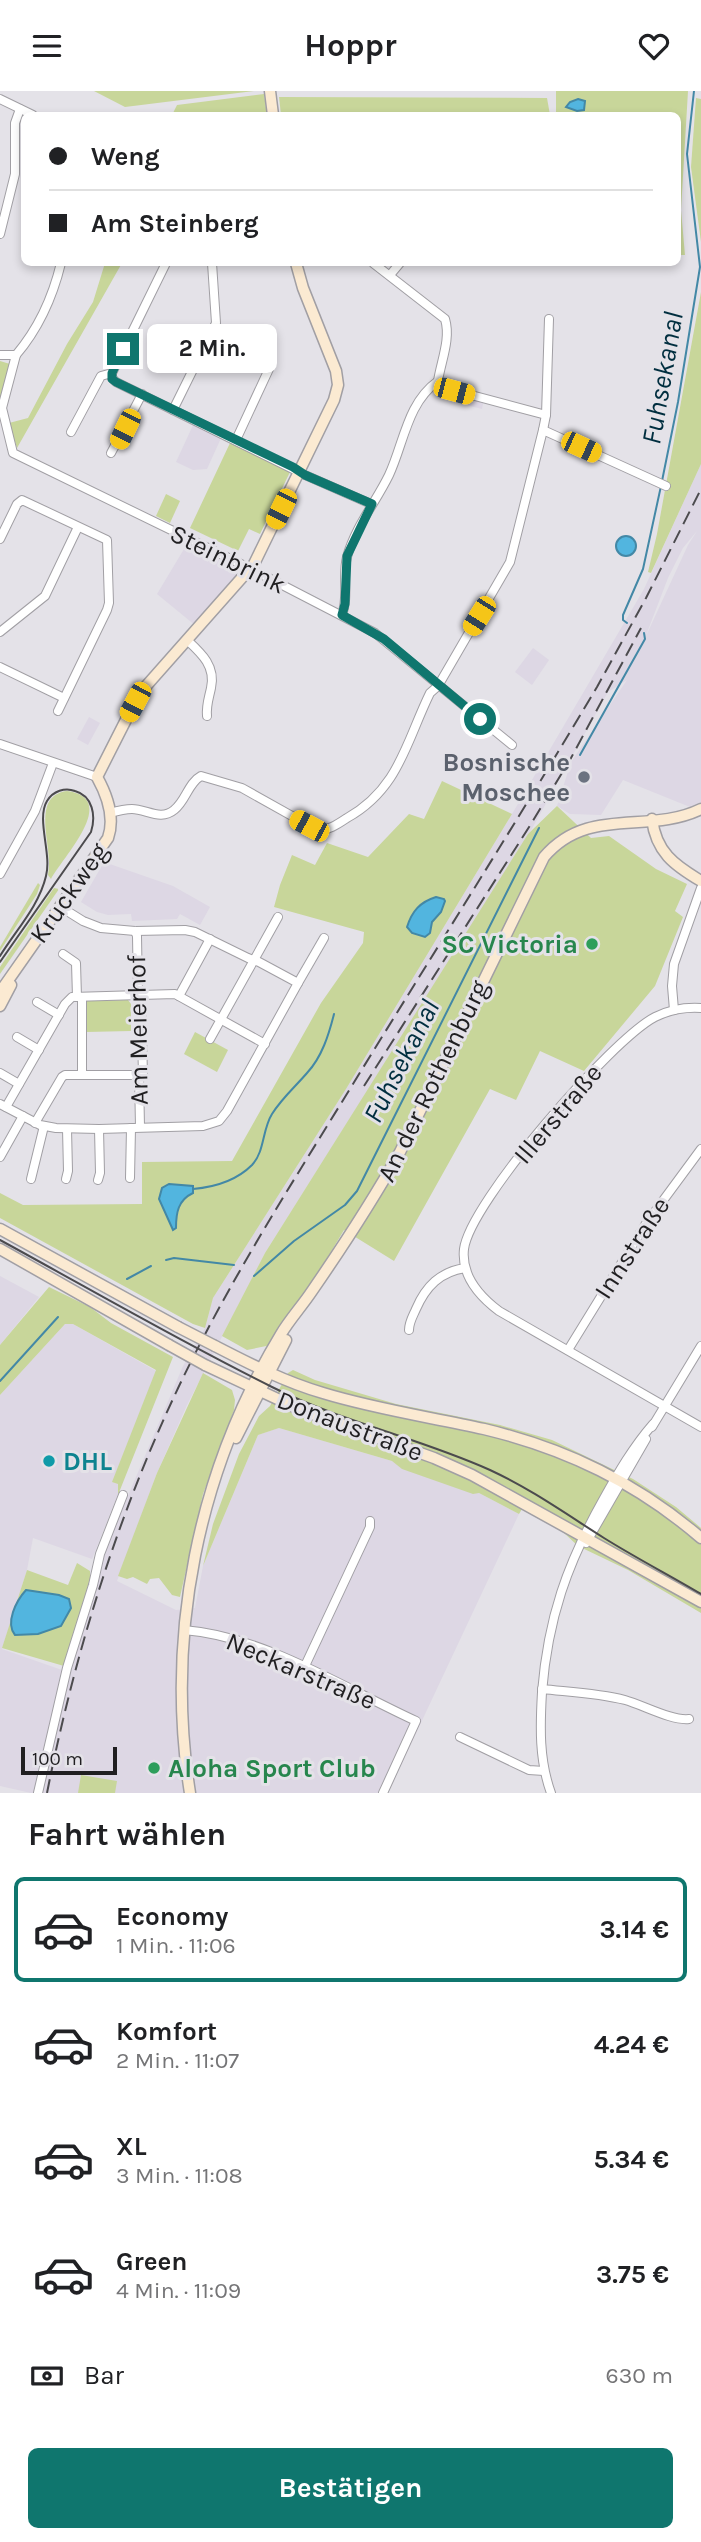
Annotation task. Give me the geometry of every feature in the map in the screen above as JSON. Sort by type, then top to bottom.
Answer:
[{"type":"main road","points":[[270,91],[273,112]]},
{"type":"main road","points":[[97,777],[141,693],[249,571],[331,407],[338,385],[332,361],[297,266]]},
{"type":"main road","name":"Kruckweg","points":[[0,992],[106,842],[110,830],[110,813],[97,777]]},
{"type":"main road","name":"An der Rothenburg","points":[[190,1793],[182,1720],[184,1630],[195,1554],[229,1439],[312,1291],[375,1197],[400,1152],[544,857],[558,843],[584,829],[609,823],[682,816],[701,810]]},
{"type":"main road","points":[[652,819],[655,837],[664,854],[680,869],[701,881]]},
{"type":"main road","name":"Kruckweg","points":[[0,1006],[18,966]]},
{"type":"main road","name":"Donaustraße","points":[[0,1229],[178,1327],[265,1371],[334,1397],[521,1439],[575,1459],[618,1479],[667,1510],[701,1538]]},
{"type":"main road","name":"Donaustraße","points":[[0,1249],[205,1365],[313,1415],[463,1470],[701,1602]]},
{"type":"street","points":[[0,99],[26,112]]},
{"type":"street","points":[[0,234],[15,174],[15,123],[20,109]]},
{"type":"street","name":"Steinbrink","points":[[60,266],[51,300],[16,355],[2,408],[13,453],[245,566],[249,571],[342,615],[384,639],[512,745]]},
{"type":"street","points":[[165,266],[112,373],[112,379],[372,504]]},
{"type":"street","points":[[173,410],[216,323],[212,266]]},
{"type":"street","points":[[342,615],[347,556],[388,477],[415,409],[438,381],[445,348],[445,319],[377,266]]},
{"type":"street","points":[[390,275],[398,266]]},
{"type":"street","points":[[110,813],[130,809],[153,814],[169,813],[176,809],[196,779],[201,776],[235,785],[313,828],[325,830],[366,806],[388,783],[401,762],[430,693],[438,686],[510,562],[545,415],[549,319]]},
{"type":"street","points":[[0,355],[16,355]]},
{"type":"street","points":[[236,440],[269,369]]},
{"type":"street","points":[[71,432],[101,376],[112,373]]},
{"type":"street","points":[[438,381],[445,388],[545,415]]},
{"type":"street","points":[[111,453],[142,394]]},
{"type":"street","points":[[542,430],[662,485]]},
{"type":"street","points":[[0,539],[20,500],[107,540],[109,603],[58,711]]},
{"type":"street","points":[[0,632],[45,596],[78,527]]},
{"type":"street","points":[[187,640],[211,668],[206,716]]},
{"type":"street","points":[[0,667],[64,698]]},
{"type":"street","points":[[0,744],[97,777]]},
{"type":"street","points":[[0,874],[35,811],[53,762]]},
{"type":"street","points":[[674,1010],[674,964],[701,888]]},
{"type":"street","name":"Am Meierhof","points":[[59,906],[96,927],[135,931],[138,995],[141,995],[143,1075],[139,1075],[130,1178]]},
{"type":"street","points":[[210,1039],[278,917]]},
{"type":"street","points":[[135,931],[185,930],[210,939],[298,983]]},
{"type":"street","points":[[265,1044],[179,996],[72,997],[19,1084],[3,1105],[40,1124],[67,1129],[203,1126],[219,1121],[227,1111],[265,1044],[298,983],[324,938]]},
{"type":"street","points":[[179,996],[210,939]]},
{"type":"street","points":[[63,954],[76,963],[82,1075]]},
{"type":"street","points":[[37,1002],[59,1015]]},
{"type":"street","name":"Illerstraße","points":[[465,1268],[464,1250],[475,1220],[527,1148],[574,1092],[629,1035],[654,1017],[674,1010],[701,1008]]},
{"type":"street","points":[[17,1037],[39,1050]]},
{"type":"street","points":[[0,1073],[19,1084]]},
{"type":"street","points":[[31,1179],[40,1124],[62,1077],[139,1075]]},
{"type":"street","points":[[0,1157],[23,1116]]},
{"type":"street","points":[[66,1179],[67,1129]]},
{"type":"street","points":[[98,1180],[99,1129]]},
{"type":"street","name":"Innstraße","points":[[568,1350],[645,1226],[701,1149]]},
{"type":"street","points":[[409,1329],[418,1304],[432,1282],[449,1272],[465,1268],[474,1288],[492,1306],[701,1427]]},
{"type":"street","points":[[551,1793],[544,1771],[540,1729],[542,1689],[549,1635],[566,1573],[618,1479],[701,1346]]},
{"type":"street","points":[[38,1793],[59,1699],[93,1585],[96,1566],[123,1495]]},
{"type":"street","points":[[304,1668],[370,1527],[370,1521]]},
{"type":"street","name":"Neckarstraße","points":[[184,1630],[236,1639],[416,1721],[383,1793]]},
{"type":"street","points":[[542,1689],[607,1696],[640,1704],[681,1720],[688,1719]]},
{"type":"street","points":[[460,1737],[530,1770],[544,1771]]},
{"type":"shaded area","points":[[454,391],[484,399],[482,409],[451,401]]},
{"type":"shaded area","points":[[194,423],[222,436],[207,469],[193,470],[176,462]]},
{"type":"shaded area","points":[[701,464],[701,802],[690,807],[623,780],[601,815],[570,814],[557,806],[571,762],[627,680],[608,692],[529,834],[265,1253],[187,1405],[157,1473],[117,1581],[176,1610],[195,1608],[203,1566],[258,1435],[279,1428],[392,1461],[479,1493],[519,1514],[388,1793],[42,1793],[70,1671],[108,1543],[183,1366],[205,1328],[213,1298],[346,1089],[644,589]],"holes":[[[697,531],[645,638],[668,578],[683,548]]]},
{"type":"shaded area","points":[[187,544],[243,571],[196,626],[157,594]]},
{"type":"shaded area","points":[[533,648],[549,660],[532,685],[515,672]]},
{"type":"shaded area","points":[[89,717],[100,723],[88,745],[77,739]]},
{"type":"shaded area","points":[[104,862],[173,886],[210,907],[200,925],[180,914],[177,919],[132,921],[131,914],[108,915],[97,912],[81,902]]},
{"type":"shaded area","points":[[0,1276],[39,1297],[0,1345]]},
{"type":"shaded area","points":[[65,1324],[73,1324],[156,1371],[115,1476],[120,1489],[92,1559],[33,1538],[27,1570],[2,1649],[62,1670],[35,1793],[31,1793],[0,1786],[0,1395]]},
{"type":"green space","points":[[94,91],[254,91],[125,107]]},
{"type":"green space","points":[[556,91],[688,91],[681,210],[681,112],[556,112]]},
{"type":"green space","points":[[264,94],[267,112],[174,112],[177,105]]},
{"type":"green space","points":[[279,97],[547,98],[549,112],[281,112]]},
{"type":"green space","points":[[696,98],[701,99],[701,242],[691,167]]},
{"type":"green space","points":[[681,210],[685,255],[681,255]]},
{"type":"green space","points":[[104,266],[120,266],[17,448],[9,423],[28,418],[67,344],[93,302]]},
{"type":"green space","points":[[701,292],[701,464],[651,573],[648,572]]},
{"type":"green space","points":[[0,361],[10,364],[0,404]]},
{"type":"green space","points":[[230,443],[290,472],[260,534],[249,529],[238,551],[190,528]]},
{"type":"green space","points":[[166,494],[180,501],[170,523],[156,516]]},
{"type":"green space","points":[[442,781],[512,814],[346,1089],[213,1298],[205,1328],[193,1324],[0,1218],[0,1193],[23,1205],[142,1204],[142,1162],[232,1161],[321,1003],[363,943],[364,932],[274,907],[292,855],[315,865],[327,843],[368,857],[409,814],[424,819]],"holes":[[[170,1184],[193,1186],[179,1204],[173,1229]]]},
{"type":"green space","points":[[67,791],[82,796],[89,805],[89,816],[75,844],[51,879],[48,875],[46,813],[55,795]]},
{"type":"green space","points":[[557,806],[591,838],[609,836],[656,869],[687,884],[675,911],[683,917],[655,986],[584,1071],[540,1051],[516,1100],[490,1089],[394,1261],[344,1230],[276,1344],[247,1350],[222,1336],[265,1253],[528,834]]},
{"type":"green space","points":[[38,883],[40,885],[37,894],[0,951],[0,947]]},
{"type":"green space","points":[[54,888],[59,889],[0,974],[0,967]]},
{"type":"green space","points":[[128,1000],[131,1004],[131,1031],[86,1032],[86,1001]]},
{"type":"green space","points":[[195,1032],[228,1050],[217,1072],[184,1054]]},
{"type":"green space","points":[[49,1287],[90,1307],[111,1323],[173,1357],[118,1495],[118,1484],[112,1482],[156,1370],[73,1324],[65,1324],[0,1395],[0,1345]]},
{"type":"green space","points":[[293,1370],[315,1380],[396,1404],[500,1425],[552,1440],[633,1479],[676,1507],[701,1528],[701,1613],[628,1570],[578,1546],[563,1532],[522,1509],[519,1514],[479,1493],[473,1494],[402,1469],[392,1461],[279,1428],[258,1435],[203,1566],[213,1524],[239,1454],[259,1416],[270,1406],[288,1373]]},
{"type":"green space","points":[[203,1373],[232,1390],[234,1410],[203,1494],[180,1597],[172,1595],[159,1578],[150,1579],[147,1584],[133,1577],[127,1579],[118,1576],[157,1473]]},
{"type":"green space","points":[[77,1563],[90,1571],[90,1579],[64,1666],[2,1648],[27,1570],[68,1585]],"holes":[[[26,1590],[49,1594],[71,1608],[61,1626]]]},
{"type":"green space","points":[[81,1775],[117,1781],[115,1793],[78,1793]]},
{"type":"water","points":[[578,99],[585,101],[584,110],[577,111],[566,107],[570,102]]},
{"type":"water","points":[[626,536],[633,539],[636,546],[633,553],[626,556],[619,553],[616,546],[619,539]]},
{"type":"water","points":[[436,897],[445,901],[441,912],[432,922],[430,933],[425,937],[412,933],[407,927],[411,916],[421,904]]},
{"type":"water","points":[[169,1184],[193,1186],[193,1193],[184,1199],[179,1207],[176,1228],[173,1230],[159,1199],[162,1188]]},
{"type":"water","points":[[26,1590],[69,1599],[71,1608],[61,1626],[38,1634],[15,1635],[11,1618],[15,1606]]},
{"type":"waterway","name":"Fuhsekanal","points":[[662,481],[700,267],[687,154],[694,91]]},
{"type":"waterway","name":"Fuhsekanal","points":[[627,623],[623,620],[623,615],[643,569],[661,486]]},
{"type":"waterway","name":"Fuhsekanal","points":[[580,755],[645,639],[644,633]]},
{"type":"waterway","name":"Fuhsekanal","points":[[254,1276],[294,1241],[345,1205],[357,1191],[539,828]]},
{"type":"waterway","points":[[193,1189],[225,1182],[252,1165],[259,1153],[272,1114],[321,1053],[334,1014]]},
{"type":"waterway","name":"Fuhsekanal","points":[[166,1260],[174,1258],[234,1265]]},
{"type":"waterway","name":"Fuhsekanal","points":[[127,1279],[151,1266]]},
{"type":"waterway","name":"Fuhsekanal","points":[[0,1381],[58,1317]]},
{"type":"tram line","points":[[0,956],[33,908],[43,887],[47,867],[43,817],[47,801],[56,792],[63,790],[81,794],[92,807],[91,832],[0,962]]},
{"type":"tram line","points":[[0,1240],[272,1387],[326,1410],[436,1448],[505,1477],[701,1594]]},
{"type":"railway","points":[[47,1793],[85,1636],[118,1533],[158,1433],[198,1347],[280,1203],[597,687],[701,489]]},
{"type":"railway","points":[[364,1086],[571,758],[641,628]]},
{"type":"place","name":"Bosnische Moschee","points":[[584,777]]},
{"type":"place","name":"SC Victoria","points":[[592,944]]},
{"type":"place","name":"DHL","points":[[49,1461]]},
{"type":"place","name":"Aloha Sport Club","points":[[154,1768]]},
{"type":"route","points":[[123,349],[112,373],[112,379],[116,382],[305,475],[372,504],[347,556],[342,615],[384,639],[480,719]]}]
